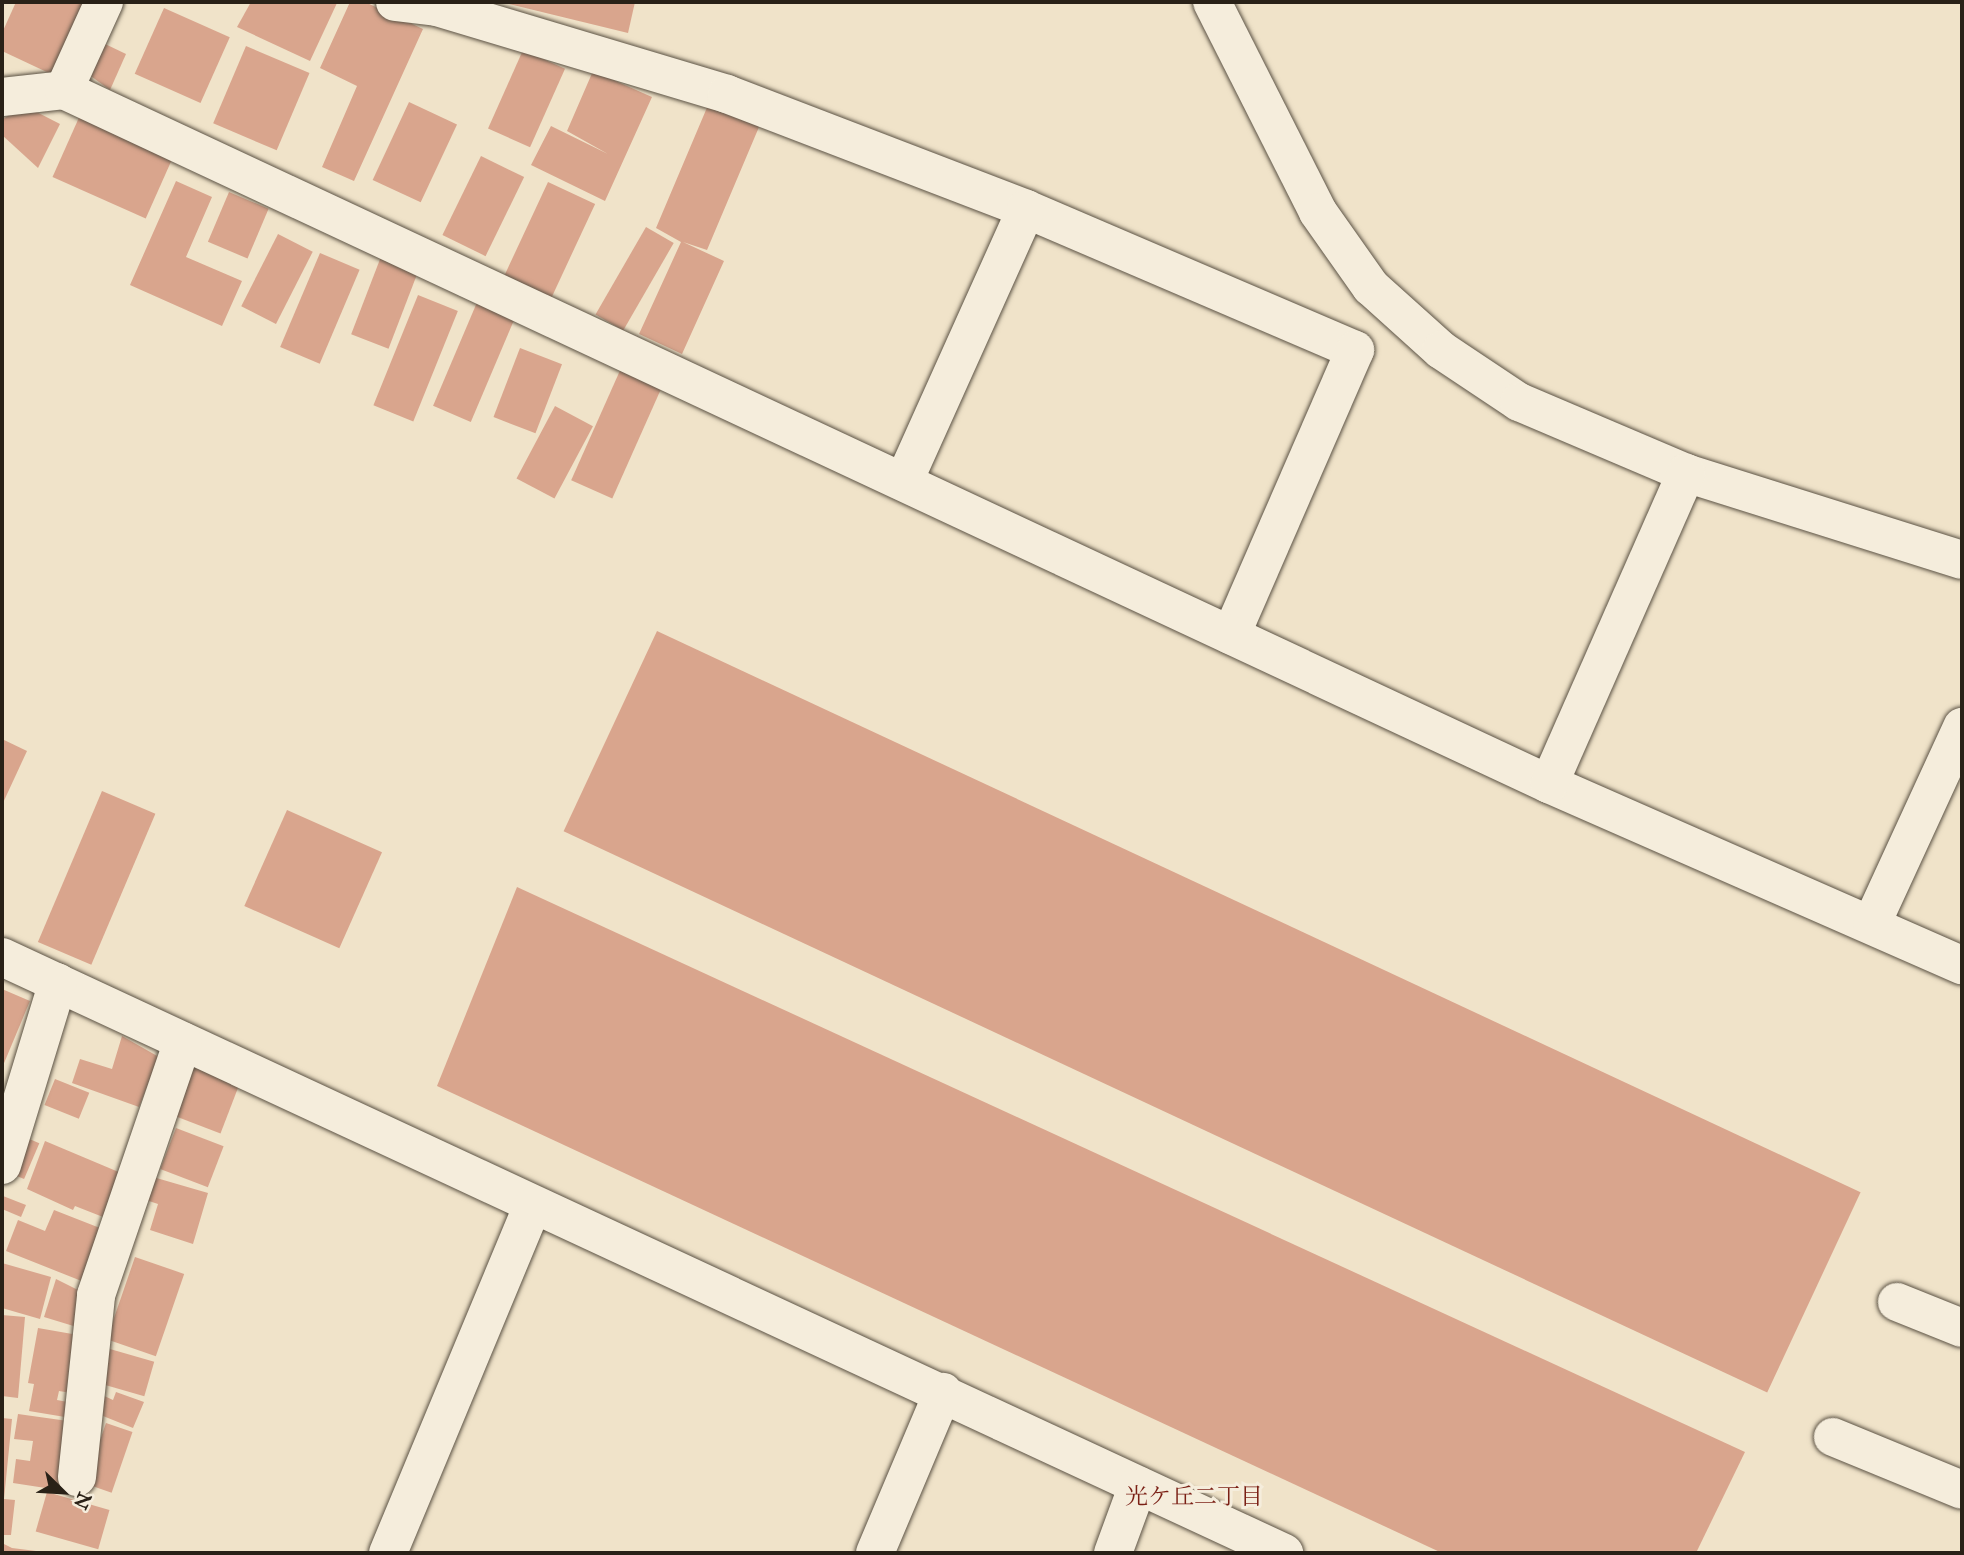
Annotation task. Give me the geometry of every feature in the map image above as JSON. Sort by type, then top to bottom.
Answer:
[{"type":"street","points":[[64,90],[104,2]]},
{"type":"street","points":[[395,2],[437,7],[727,94],[1026,209],[1355,351],[1231,635]]},
{"type":"street","points":[[1213,2],[1318,212],[1371,287],[1441,350],[1519,402],[1686,472],[1962,560]]},
{"type":"street","points":[[2,97],[64,90],[1549,784],[1872,923],[1962,965]]},
{"type":"street","points":[[904,481],[1026,209]]},
{"type":"street","points":[[1549,784],[1686,472]]},
{"type":"street","points":[[1872,923],[1958,746]]},
{"type":"street","points":[[2,957],[532,1207],[943,1392],[1284,1553]]},
{"type":"street","points":[[2,1165],[58,982]]},
{"type":"street","points":[[77,1477],[96,1295],[183,1041]]},
{"type":"street","points":[[388,1553],[532,1207]]},
{"type":"street","points":[[1897,1302],[1962,1328]]},
{"type":"street","points":[[875,1553],[943,1392]]},
{"type":"street","points":[[1833,1437],[1962,1490]]},
{"type":"street","points":[[1113,1553],[1138,1485]]},
{"type":"building","points":[[16,2],[85,2],[51,74],[2,51],[2,33]]},
{"type":"building","points":[[251,2],[337,3],[310,61],[237,27]]},
{"type":"building","points":[[350,2],[365,2],[423,29],[354,181],[322,167],[357,86],[320,68]]},
{"type":"building","points":[[501,2],[635,2],[628,33]]},
{"type":"building","points":[[164,8],[230,37],[200,103],[135,74]]},
{"type":"building","points":[[101,42],[126,54],[110,90],[88,74]]},
{"type":"building","points":[[246,46],[310,73],[277,150],[213,123]]},
{"type":"building","points":[[523,50],[565,69],[530,147],[488,129]]},
{"type":"building","points":[[593,71],[652,97],[605,201],[531,165],[551,126],[608,154],[567,131]]},
{"type":"building","points":[[714,91],[759,127],[707,250],[683,242],[724,261],[682,354],[639,334],[681,242],[656,228]]},
{"type":"building","points":[[409,102],[457,124],[421,202],[373,180]]},
{"type":"building","points":[[23,105],[60,124],[38,168],[2,135],[2,120]]},
{"type":"building","points":[[81,113],[174,154],[146,218],[53,177]]},
{"type":"building","points":[[481,156],[524,177],[486,256],[442,235]]},
{"type":"building","points":[[176,181],[212,197],[186,257],[242,281],[222,326],[130,285]]},
{"type":"building","points":[[548,182],[595,204],[551,299],[504,277]]},
{"type":"building","points":[[229,192],[269,209],[247,259],[208,242]]},
{"type":"building","points":[[646,227],[674,243],[623,330],[596,314]]},
{"type":"building","points":[[278,234],[313,252],[276,324],[241,306]]},
{"type":"building","points":[[387,241],[424,255],[389,349],[351,334]]},
{"type":"building","points":[[320,253],[360,270],[320,364],[280,347]]},
{"type":"building","points":[[418,295],[458,311],[413,421],[373,405]]},
{"type":"building","points":[[478,300],[516,316],[471,422],[433,406]]},
{"type":"building","points":[[520,348],[562,364],[535,433],[493,417]]},
{"type":"building","points":[[622,366],[663,384],[612,498],[571,480]]},
{"type":"building","points":[[555,406],[593,426],[554,499],[517,478]]},
{"type":"building","points":[[657,631],[1861,1192],[1767,1393],[564,831]]},
{"type":"building","points":[[2,739],[27,751],[2,805]]},
{"type":"building","points":[[102,791],[155,814],[91,965],[38,942]]},
{"type":"building","points":[[287,810],[382,852],[339,948],[244,906]]},
{"type":"building","points":[[517,887],[1745,1452],[1696,1553],[1442,1553],[437,1086]]},
{"type":"building","points":[[2,989],[30,1001],[2,1068]]},
{"type":"building","points":[[122,1036],[159,1057],[139,1107],[72,1083],[80,1059],[112,1069]]},
{"type":"building","points":[[190,1065],[239,1084],[220,1133],[171,1114]]},
{"type":"building","points":[[55,1079],[89,1093],[79,1119],[45,1105]]},
{"type":"building","points":[[176,1128],[224,1146],[208,1187],[160,1169]]},
{"type":"building","points":[[20,1135],[39,1143],[24,1179],[5,1171]]},
{"type":"building","points":[[45,1141],[121,1173],[103,1217],[75,1206],[73,1210],[27,1189]]},
{"type":"building","points":[[153,1177],[208,1193],[193,1244],[150,1230],[158,1204],[146,1200]]},
{"type":"building","points":[[3,1196],[26,1205],[21,1217],[2,1209]]},
{"type":"building","points":[[54,1210],[105,1230],[84,1282],[6,1251],[18,1220],[45,1231]]},
{"type":"building","points":[[135,1257],[184,1274],[156,1356],[107,1339]]},
{"type":"building","points":[[2,1263],[51,1277],[40,1319],[2,1308]]},
{"type":"building","points":[[56,1279],[90,1296],[80,1328],[44,1317]]},
{"type":"building","points":[[2,1315],[25,1317],[18,1398],[2,1396]]},
{"type":"building","points":[[38,1328],[78,1335],[77,1394],[59,1391],[57,1400],[73,1403],[71,1418],[29,1411],[34,1384],[28,1383]]},
{"type":"building","points":[[110,1349],[154,1362],[144,1396],[100,1384]]},
{"type":"building","points":[[116,1392],[144,1402],[133,1428],[93,1412],[100,1394],[113,1400]]},
{"type":"building","points":[[18,1414],[75,1422],[65,1491],[13,1483],[16,1459],[30,1461],[33,1441],[14,1439]]},
{"type":"building","points":[[2,1418],[12,1419],[4,1499],[15,1500],[11,1535],[2,1535]]},
{"type":"building","points":[[106,1423],[132,1432],[112,1493],[85,1484]]},
{"type":"building","points":[[47,1492],[109,1510],[98,1549],[36,1531]]},
{"type":"building","points":[[2,1543],[12,1548],[52,1553],[2,1553]]},
{"type":"district","name":"光ケ丘二丁目","points":[[1194,1496]]}]
